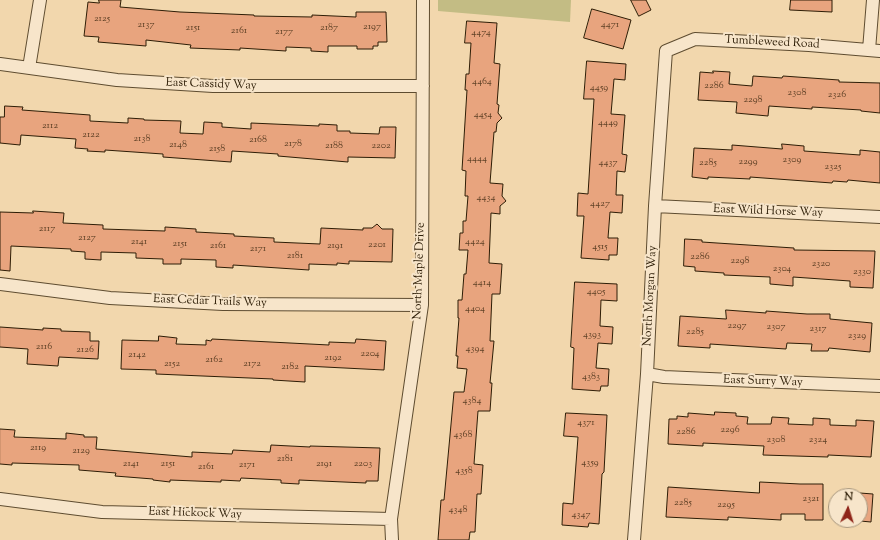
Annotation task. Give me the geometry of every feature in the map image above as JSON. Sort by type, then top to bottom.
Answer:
[{"type":"street","points":[[29,68],[40,0]]},
{"type":"street","name":"North Maple Drive","points":[[392,540],[391,519],[422,305],[423,0]]},
{"type":"street","points":[[873,0],[875,50]]},
{"type":"street","name":"Tumbleweed Road","points":[[666,51],[695,39],[809,44],[875,50]]},
{"type":"street","name":"North Morgan Way","points":[[634,540],[647,374],[655,206],[666,51]]},
{"type":"street","name":"East Cassidy Way","points":[[0,64],[117,80],[213,86],[422,86]]},
{"type":"street","name":"East Wild Horse Way","points":[[655,206],[880,217]]},
{"type":"street","name":"East Cedar Trails Way","points":[[0,284],[118,299],[223,304],[422,305]]},
{"type":"street","name":"East Surry Way","points":[[647,374],[664,377],[880,386]]},
{"type":"street","name":"East Hickock Way","points":[[0,499],[102,512],[391,519]]},
{"type":"shaded area","points":[[438,0],[571,0],[570,22],[438,11]]},
{"type":"building","points":[[99,0],[121,0],[120,7],[254,16],[312,17],[312,15],[356,17],[356,12],[386,12],[387,42],[378,42],[378,46],[373,46],[373,49],[357,49],[357,46],[328,46],[328,52],[311,51],[311,48],[286,47],[286,51],[240,48],[240,50],[190,48],[191,45],[146,40],[146,46],[98,42],[99,37],[84,36],[88,2],[99,3]]},
{"type":"building","points":[[631,0],[646,0],[651,10],[639,16]]},
{"type":"building","points":[[791,0],[832,0],[832,12],[790,10]]},
{"type":"building","points":[[592,9],[631,20],[623,49],[584,38]]},
{"type":"building","points":[[467,21],[497,23],[494,63],[500,64],[497,104],[499,105],[498,113],[502,118],[497,123],[496,132],[494,132],[490,183],[503,184],[502,196],[506,201],[500,206],[500,214],[491,213],[489,263],[502,264],[500,294],[492,294],[490,341],[494,341],[490,383],[492,383],[490,411],[478,411],[474,464],[483,465],[481,494],[477,494],[475,532],[470,532],[469,540],[438,540],[441,500],[444,500],[454,392],[464,392],[467,369],[457,368],[458,356],[456,356],[459,318],[458,300],[462,300],[468,250],[459,250],[460,233],[463,233],[463,221],[466,221],[468,196],[465,196],[466,171],[462,170],[467,90],[465,90],[466,74],[469,74],[471,43],[465,43]]},
{"type":"building","points":[[587,61],[626,64],[625,80],[614,79],[611,114],[625,115],[622,154],[627,155],[625,172],[617,171],[616,195],[623,195],[622,213],[610,212],[608,238],[618,238],[617,255],[609,255],[609,260],[581,258],[584,216],[577,216],[578,193],[588,194],[594,99],[584,99]]},
{"type":"building","points":[[713,71],[730,72],[729,84],[752,86],[753,76],[782,78],[783,76],[839,80],[839,82],[880,83],[880,113],[861,110],[769,106],[768,116],[736,113],[737,102],[698,100],[700,72],[713,73]]},
{"type":"building","points":[[5,106],[23,107],[22,110],[90,115],[90,121],[128,123],[128,118],[181,121],[180,133],[203,134],[204,122],[222,123],[222,127],[251,129],[251,123],[319,126],[319,124],[337,125],[337,131],[379,134],[380,127],[396,127],[395,158],[348,157],[348,162],[278,156],[278,154],[232,151],[231,162],[163,157],[163,154],[105,150],[105,152],[87,151],[88,149],[75,148],[76,139],[21,135],[20,145],[0,143],[0,117],[4,117]]},
{"type":"building","points":[[782,144],[804,146],[804,151],[860,155],[860,150],[880,152],[880,183],[848,180],[847,182],[833,181],[832,183],[750,177],[750,179],[708,177],[708,179],[692,177],[694,148],[732,150],[732,145],[782,149]]},
{"type":"building","points":[[33,211],[64,213],[63,223],[103,225],[103,229],[165,231],[165,227],[196,229],[196,232],[274,238],[274,242],[320,244],[321,228],[363,230],[363,228],[372,228],[377,224],[382,229],[393,229],[392,262],[349,261],[349,264],[337,263],[337,265],[309,264],[309,270],[233,265],[233,268],[216,267],[216,260],[181,259],[181,264],[163,264],[163,259],[136,258],[136,253],[101,252],[101,260],[85,259],[85,252],[71,251],[71,249],[11,246],[10,271],[0,270],[0,212],[33,213]]},
{"type":"building","points":[[685,239],[702,240],[702,242],[794,248],[794,250],[875,251],[873,288],[850,287],[850,281],[793,277],[793,286],[770,284],[770,277],[724,275],[724,273],[695,271],[695,267],[684,266]]},
{"type":"building","points":[[575,282],[617,284],[617,301],[601,300],[600,326],[613,327],[612,344],[598,343],[596,368],[609,369],[608,386],[601,386],[600,391],[572,389],[574,348],[571,347]]},
{"type":"building","points":[[726,310],[766,313],[766,311],[830,314],[830,319],[872,323],[870,352],[829,348],[828,351],[811,351],[812,344],[787,343],[786,349],[710,344],[710,348],[678,346],[680,316],[726,319]]},
{"type":"building","points":[[0,327],[43,330],[43,328],[61,329],[61,331],[90,332],[90,341],[99,341],[98,359],[59,357],[58,366],[27,364],[28,349],[0,347]]},
{"type":"building","points":[[159,336],[177,338],[176,344],[206,345],[206,340],[211,341],[212,339],[329,345],[329,342],[355,343],[356,339],[386,341],[384,370],[305,366],[305,382],[273,379],[156,374],[156,370],[121,369],[122,340],[158,341]]},
{"type":"building","points":[[715,412],[736,413],[736,416],[748,417],[747,424],[771,424],[772,417],[789,418],[788,424],[813,425],[813,418],[830,419],[830,425],[856,426],[856,420],[874,421],[871,457],[828,455],[828,457],[763,455],[764,446],[703,443],[703,446],[668,444],[669,419],[677,419],[677,416],[688,417],[688,413],[714,415]]},
{"type":"building","points":[[566,413],[607,415],[599,524],[589,523],[588,527],[562,525],[563,503],[573,504],[578,437],[564,436]]},
{"type":"building","points":[[0,429],[15,430],[14,437],[66,439],[66,433],[84,435],[84,437],[97,437],[96,449],[192,457],[192,452],[232,454],[233,450],[270,452],[271,445],[380,448],[378,481],[366,481],[366,483],[299,480],[299,484],[281,483],[281,480],[241,478],[240,481],[221,480],[221,482],[170,480],[170,482],[115,476],[116,473],[79,470],[79,465],[0,464]]},
{"type":"building","points":[[760,482],[823,484],[823,520],[805,520],[805,514],[781,514],[781,520],[728,517],[728,520],[666,517],[668,487],[759,493]]},
{"type":"building","points":[[868,494],[873,494],[871,522],[868,522]]}]
